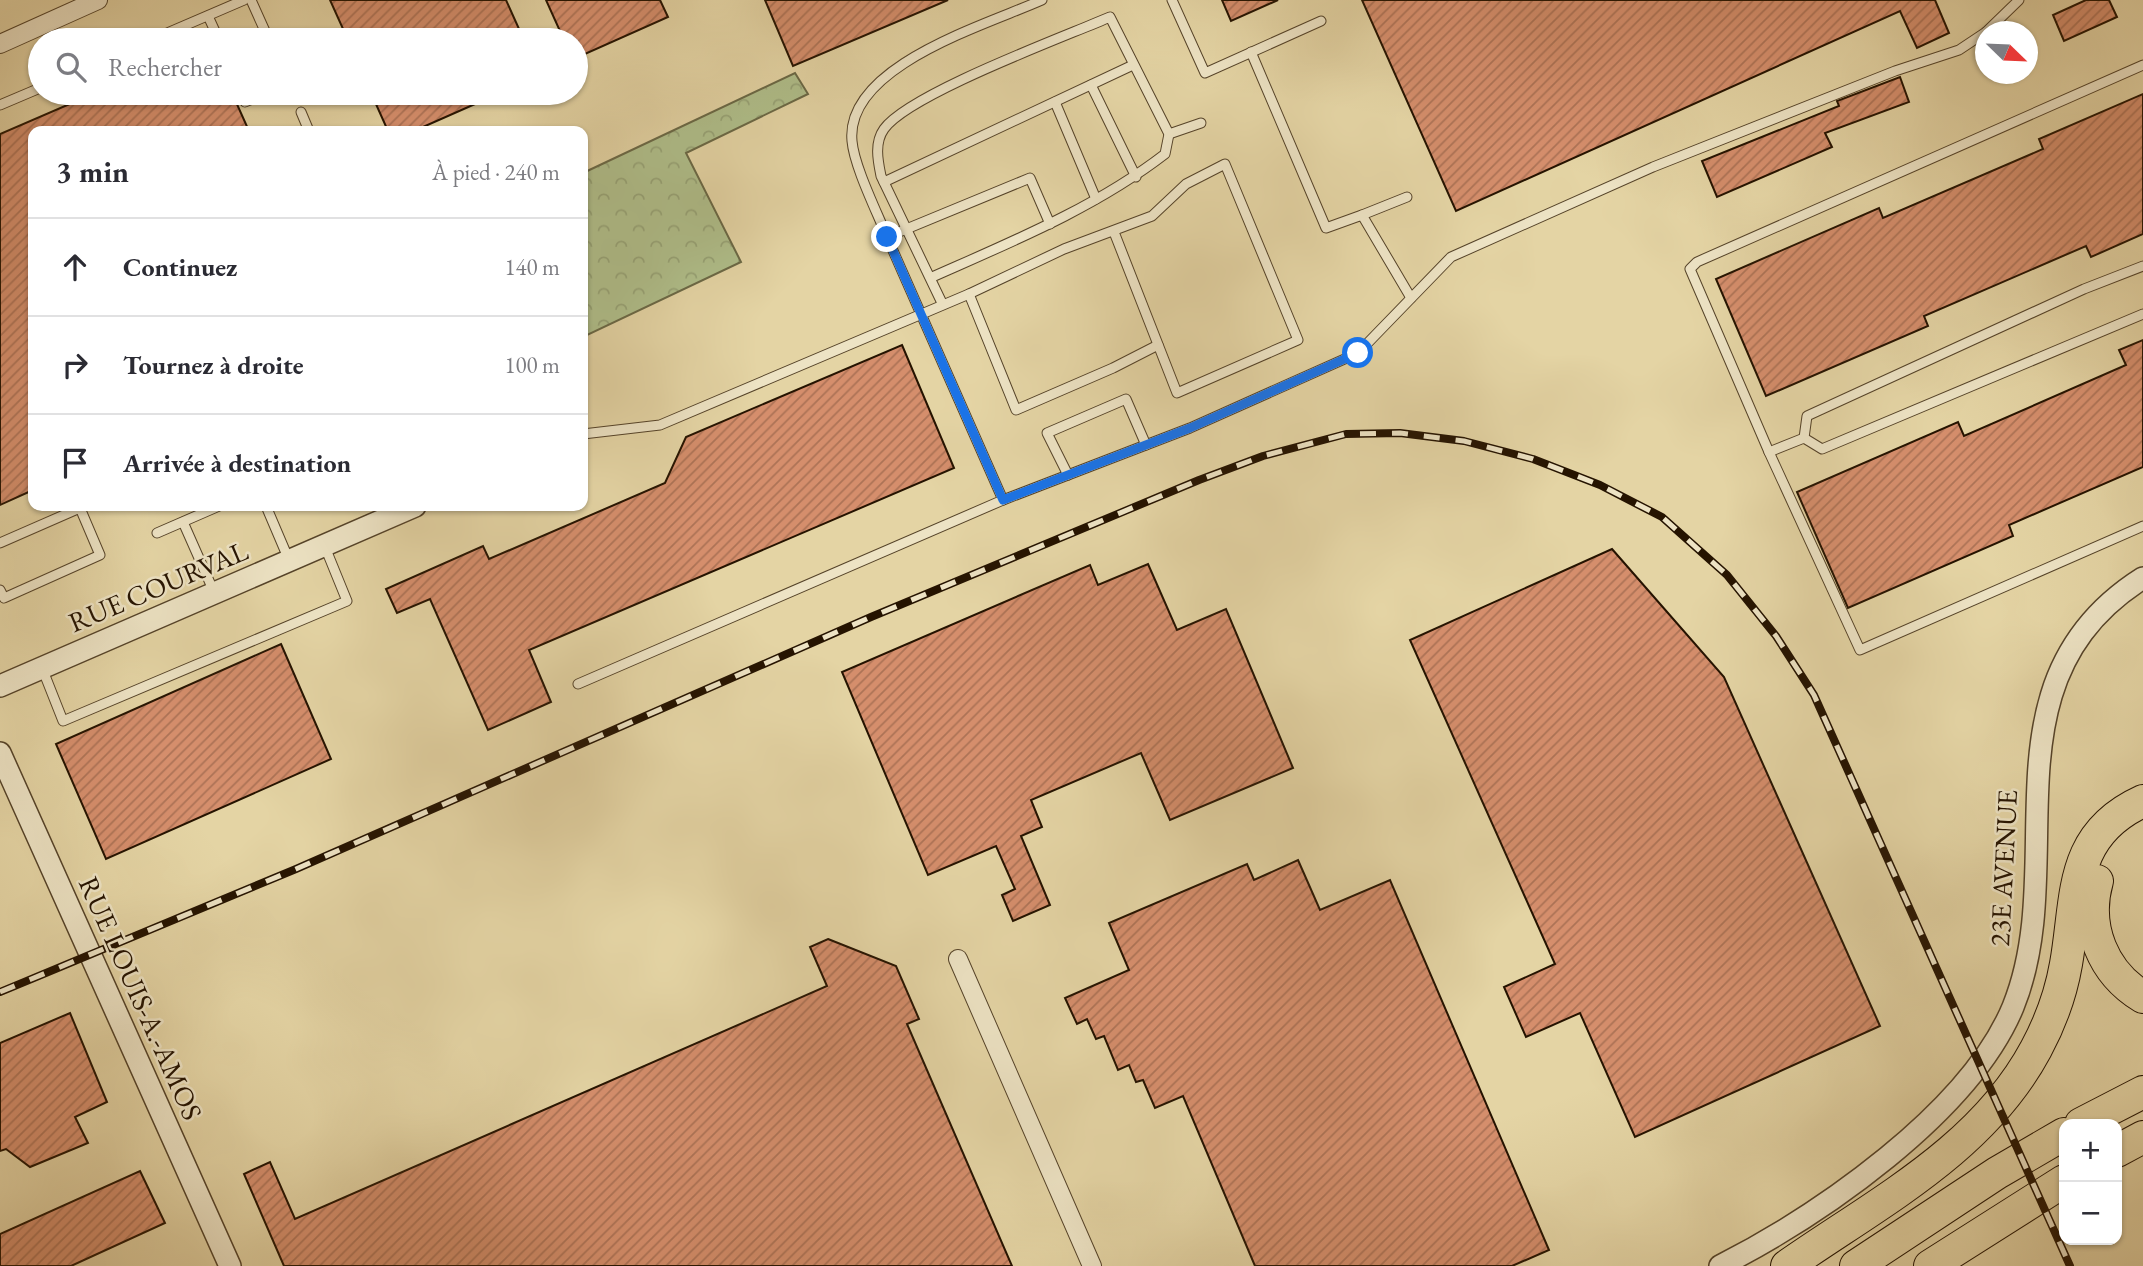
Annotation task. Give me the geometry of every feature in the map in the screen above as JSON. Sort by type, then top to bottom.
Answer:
[{"type":"highway","points":[[1787,1266],[1955,1149],[2005,1097],[2035,1051],[2057,1000],[2066,966],[2074,888],[2086,855],[2107,826],[2143,801]]},
{"type":"highway","points":[[2143,825],[2126,837],[2110,856],[2098,879],[2092,908],[2095,934],[2106,961],[2123,983],[2143,997]]},
{"type":"highway","points":[[2091,1119],[2143,1092]]},
{"type":"highway","points":[[1856,1266],[1997,1173],[2059,1137]]},
{"type":"highway","points":[[2122,1149],[2143,1138]]},
{"type":"highway","points":[[1930,1266],[2062,1182]]},
{"type":"street","points":[[36,28],[98,0]]},
{"type":"street","points":[[0,44],[28,31]]},
{"type":"street","name":"RUE COURVAL","points":[[0,686],[403,511]]},
{"type":"street","name":"23E AVENUE","points":[[1720,1266],[1807,1214],[1897,1148],[1949,1103],[1985,1058],[2012,1007],[2027,960],[2034,904],[2037,765],[2050,699],[2080,639],[2115,601],[2143,578]]},
{"type":"street","name":"RUE LOUIS-A.-AMOS","points":[[0,753],[230,1266]]},
{"type":"street","points":[[957,959],[1092,1266]]},
{"type":"lane","points":[[180,28],[244,0]]},
{"type":"lane","points":[[251,0],[264,28]]},
{"type":"lane","points":[[1003,500],[887,237],[852,144],[852,122],[861,101],[880,78],[905,61],[1042,0]]},
{"type":"lane","points":[[1171,0],[1205,73],[1321,21]]},
{"type":"lane","points":[[1997,21],[2019,0]]},
{"type":"lane","points":[[208,16],[214,28]]},
{"type":"lane","points":[[930,278],[1050,224],[1136,177],[1165,154],[1169,134],[1110,17],[914,103],[883,130],[877,154],[884,182],[908,228],[930,278],[942,303]]},
{"type":"lane","points":[[578,684],[1003,500],[1146,445],[1358,353],[1451,257],[1653,167],[1895,71],[1959,50],[1975,39]]},
{"type":"lane","points":[[1251,52],[1326,228],[1407,197]]},
{"type":"lane","points":[[884,182],[1133,65]]},
{"type":"lane","points":[[2143,65],[1697,262],[1690,269],[1769,452],[1860,650],[2143,526]]},
{"type":"lane","points":[[1091,85],[1136,177]]},
{"type":"lane","points":[[0,105],[28,93]]},
{"type":"lane","points":[[1055,102],[1096,199]]},
{"type":"lane","points":[[301,112],[307,126]]},
{"type":"lane","points":[[1169,134],[1201,123]]},
{"type":"lane","points":[[856,157],[877,154]]},
{"type":"lane","points":[[588,433],[660,425],[968,294],[1064,249],[1152,216],[1186,184],[1225,164],[1298,340],[1177,393],[1114,232]]},
{"type":"lane","points":[[887,237],[1030,178],[1050,224]]},
{"type":"lane","points":[[1362,215],[1411,298]]},
{"type":"lane","points":[[1804,438],[1807,416],[2084,289],[2143,266]]},
{"type":"lane","points":[[968,294],[1016,410],[1113,368],[1158,345]]},
{"type":"lane","points":[[1804,438],[1822,449],[2143,314]]},
{"type":"lane","points":[[1068,475],[1046,433],[1126,399],[1146,445]]},
{"type":"lane","points":[[1769,452],[1804,438]]},
{"type":"lane","points":[[0,543],[73,511]]},
{"type":"lane","points":[[0,590],[4,598],[100,555],[81,511]]},
{"type":"lane","points":[[157,533],[208,511]]},
{"type":"lane","points":[[268,511],[289,560]]},
{"type":"lane","points":[[183,522],[214,592]]},
{"type":"lane","points":[[41,667],[64,721],[347,601],[324,545]]},
{"type":"green space","points":[[795,73],[808,94],[686,153],[741,262],[588,335],[588,171]]},
{"type":"building","points":[[330,0],[506,0],[519,28],[343,28]]},
{"type":"building","points":[[546,0],[660,0],[668,17],[588,53],[588,28],[559,28]]},
{"type":"building","points":[[765,0],[948,0],[793,66]]},
{"type":"building","points":[[1222,0],[1278,0],[1231,21]]},
{"type":"building","points":[[1362,0],[1935,0],[1949,33],[1917,48],[1900,11],[1456,211]]},
{"type":"building","points":[[2086,0],[2109,0],[2117,17],[2064,41],[2053,15]]},
{"type":"building","points":[[1900,77],[1909,102],[1825,133],[1832,147],[1717,197],[1702,161],[1839,106],[1837,101]]},
{"type":"building","points":[[2143,94],[2143,234],[2091,257],[2086,246],[1924,316],[1928,326],[1766,396],[1716,279],[1879,208],[1883,218],[2043,149],[2039,139]]},
{"type":"building","points":[[67,105],[237,105],[247,126],[28,126],[28,492],[0,505],[0,134]]},
{"type":"building","points":[[376,105],[473,105],[425,126],[386,126]]},
{"type":"building","points":[[2143,340],[2143,467],[2009,525],[2013,536],[1848,608],[1797,492],[1958,422],[1964,436],[2126,365],[2119,350]]},
{"type":"building","points":[[902,345],[954,468],[529,650],[551,702],[488,730],[430,599],[397,613],[386,589],[483,546],[489,559],[665,483],[686,437]]},
{"type":"building","points":[[1612,549],[1724,677],[1880,1026],[1635,1137],[1580,1013],[1526,1037],[1504,987],[1555,964],[1410,640]]},
{"type":"building","points":[[1148,564],[1177,630],[1226,609],[1293,768],[1170,820],[1141,753],[1031,800],[1042,827],[1021,836],[1050,905],[1013,921],[1002,895],[1015,889],[996,846],[928,875],[842,672],[1090,565],[1098,585]]},
{"type":"building","points":[[281,644],[331,759],[106,859],[56,744]]},
{"type":"building","points":[[1298,860],[1320,910],[1390,880],[1549,1250],[1512,1266],[1255,1266],[1183,1096],[1155,1108],[1143,1080],[1136,1082],[1129,1065],[1118,1070],[1104,1036],[1096,1039],[1087,1019],[1077,1024],[1065,998],[1129,970],[1109,923],[1247,864],[1254,880]]},
{"type":"building","points":[[828,939],[896,966],[919,1019],[907,1024],[1012,1266],[284,1266],[244,1174],[270,1162],[295,1219],[827,986],[810,947]]},
{"type":"building","points":[[70,1013],[107,1102],[75,1117],[88,1143],[30,1167],[6,1149],[0,1151],[0,1043]]},
{"type":"building","points":[[140,1171],[165,1223],[71,1266],[0,1266],[0,1234]]},
{"type":"railway","points":[[0,992],[296,869],[871,617],[1199,480],[1263,456],[1346,434],[1400,433],[1464,441],[1533,459],[1600,485],[1662,517],[1727,575],[1776,636],[1814,695],[2070,1266]]},
{"type":"route","points":[[887,237],[1003,500],[1190,428],[1358,353]]}]
